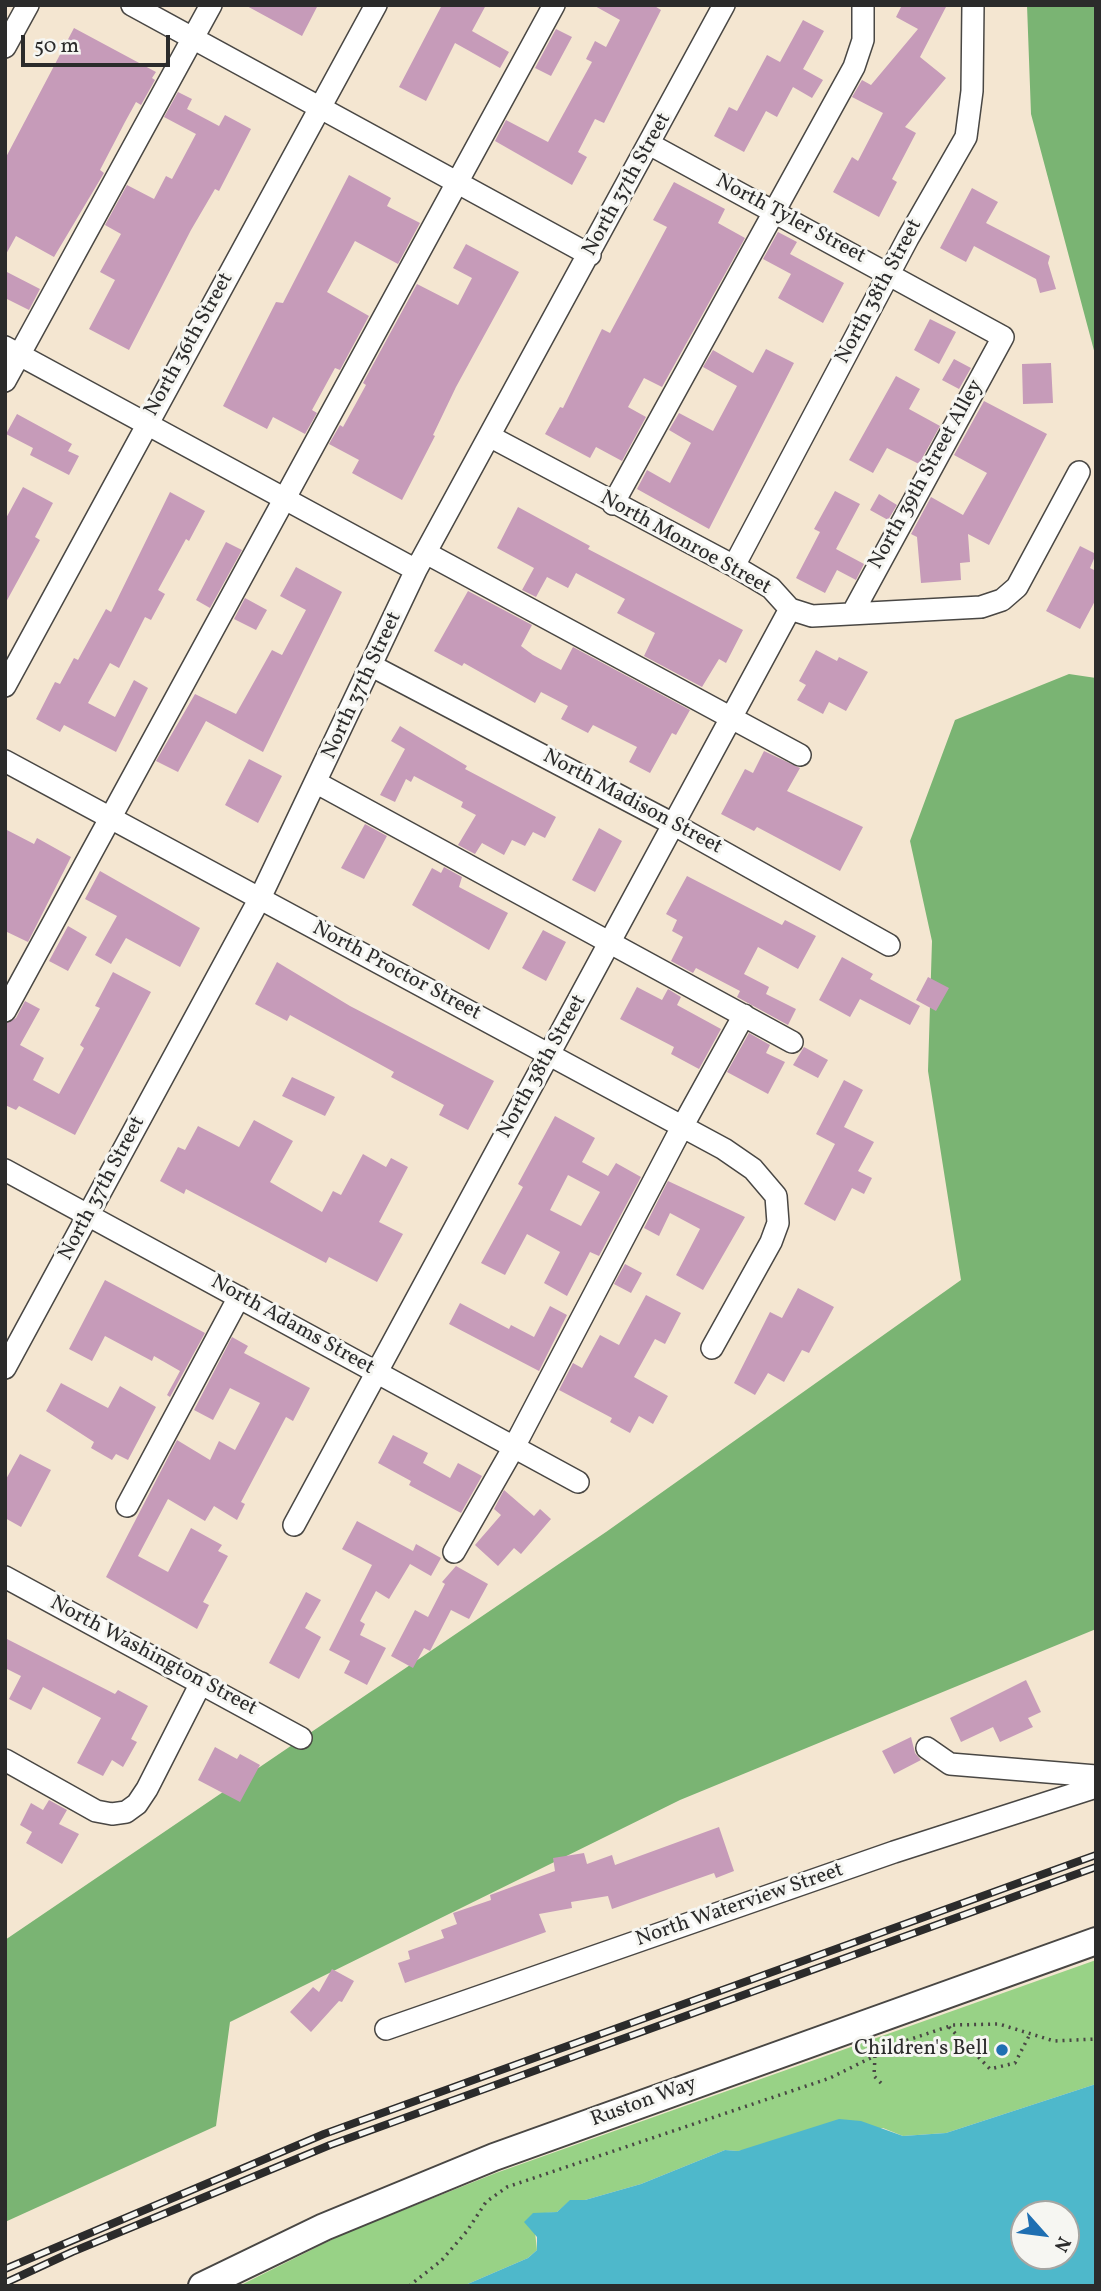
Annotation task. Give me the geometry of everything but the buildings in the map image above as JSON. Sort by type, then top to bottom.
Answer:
[{"type":"main road","name":"Ruston Way","points":[[202,2286],[324,2227],[494,2157],[1096,1941]]},
{"type":"street","points":[[5,47],[28,5]]},
{"type":"street","points":[[132,5],[590,255]]},
{"type":"street","points":[[5,381],[12,351],[211,5]]},
{"type":"street","name":"North 36th Street","points":[[5,686],[376,5]]},
{"type":"street","points":[[5,1011],[554,5]]},
{"type":"street","name":"North 37th Street","points":[[5,1368],[260,898],[421,562],[651,145],[724,5]]},
{"type":"street","points":[[613,504],[860,54],[863,5]]},
{"type":"street","name":"North 38th Street","points":[[734,566],[889,274],[966,136],[972,91],[973,5]]},
{"type":"street","name":"North Tyler Street","points":[[651,145],[1003,337]]},
{"type":"street","name":"North 39th Street Alley","points":[[852,614],[1003,337]]},
{"type":"street","points":[[12,351],[284,500],[421,562],[732,717],[800,755]]},
{"type":"street","name":"North Monroe Street","points":[[491,438],[734,566],[771,588],[790,609],[812,616],[981,607],[1009,597],[1079,472]]},
{"type":"street","name":"North 38th Street","points":[[294,1525],[790,609]]},
{"type":"street","name":"North Madison Street","points":[[372,666],[673,824],[889,945]]},
{"type":"street","name":"North Proctor Street","points":[[5,761],[550,1055],[753,1169],[776,1196],[778,1223],[771,1242],[712,1348]]},
{"type":"street","points":[[317,783],[792,1042]]},
{"type":"street","points":[[454,1552],[514,1447],[682,1127],[744,1016]]},
{"type":"street","name":"North Adams Street","points":[[5,1170],[578,1482]]},
{"type":"street","points":[[127,1506],[239,1297]]},
{"type":"street","name":"North Washington Street","points":[[5,1577],[301,1738]]},
{"type":"street","points":[[5,1760],[96,1811],[119,1814],[137,1804],[201,1684]]},
{"type":"street","points":[[927,1748],[950,1764],[1096,1776]]},
{"type":"street","name":"North Waterview Street","points":[[386,2029],[894,1852],[1096,1787]]},
{"type":"path","points":[[409,2286],[442,2260],[467,2231],[486,2202],[507,2187],[830,2078],[905,2041],[948,2026],[999,2024],[1054,2041],[1096,2039]]},
{"type":"path","points":[[948,2026],[990,2069],[1015,2063],[1030,2034]]},
{"type":"path","points":[[875,2056],[876,2081],[884,2086]]},
{"type":"green space","points":[[1027,5],[1096,5],[1096,358],[1031,114]]},
{"type":"green space","points":[[1069,674],[1096,678],[1096,1629],[680,1800],[230,2022],[216,2126],[5,2222],[5,1940],[606,1532],[961,1280],[928,1071],[932,941],[910,841],[955,720]]},
{"type":"green space","points":[[1096,1960],[1096,2084],[946,2133],[903,2136],[883,2128],[738,2151],[725,2150],[641,2184],[585,2200],[571,2200],[557,2212],[533,2214],[537,2250],[528,2258],[463,2286],[239,2286],[343,2234],[496,2173]]},
{"type":"water","points":[[1096,2084],[1096,2286],[463,2286],[528,2258],[537,2250],[537,2237],[524,2222],[533,2213],[557,2212],[570,2200],[585,2200],[641,2184],[725,2150],[738,2151],[839,2119],[861,2121],[903,2136],[946,2133]]},
{"type":"railway","points":[[5,2269],[324,2134],[1096,1855]]},
{"type":"railway","points":[[5,2283],[72,2252],[330,2145],[1096,1867]]},
{"type":"place","name":"Children's Bell","points":[[1002,2050]]}]
